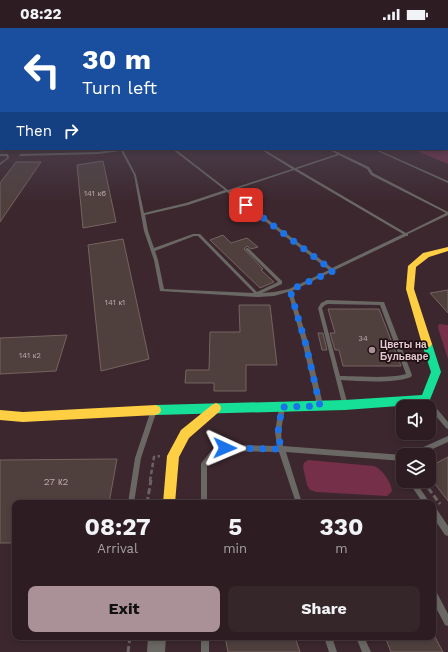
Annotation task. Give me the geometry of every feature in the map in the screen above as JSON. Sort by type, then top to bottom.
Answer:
[{"type":"main road","points":[[0,415],[24,417],[155,410],[320,406],[425,399],[436,372],[410,289],[412,266],[426,255],[448,249]]},
{"type":"main road","points":[[169,500],[173,456],[185,434],[216,408]]},
{"type":"street","points":[[156,652],[158,640]]},
{"type":"lane","points":[[174,150],[333,271]]},
{"type":"lane","points":[[263,150],[407,235]]},
{"type":"lane","points":[[331,150],[368,168],[372,174],[448,214]]},
{"type":"lane","points":[[376,150],[448,182]]},
{"type":"lane","points":[[20,155],[87,154],[122,151],[135,175],[146,231],[153,250],[162,290],[257,294],[274,294],[290,290],[333,271],[448,214]]},
{"type":"lane","points":[[143,214],[187,204],[340,154]]},
{"type":"lane","points":[[0,155],[7,155],[8,158],[0,164]]},
{"type":"lane","points":[[153,250],[194,235],[198,235],[257,294]]},
{"type":"lane","points":[[247,249],[280,281],[280,283],[257,294]]},
{"type":"lane","points":[[290,290],[306,345],[320,406]]},
{"type":"lane","points":[[339,378],[405,378],[410,375],[382,303],[327,302],[320,308],[345,405]]},
{"type":"lane","points":[[425,399],[448,426]]},
{"type":"lane","points":[[282,407],[278,432],[281,449],[298,500]]},
{"type":"lane","points":[[131,500],[138,458],[155,410]]},
{"type":"lane","points":[[428,448],[448,439]]},
{"type":"lane","points":[[204,500],[204,464],[213,453],[225,448],[281,449],[396,457]]},
{"type":"lane","points":[[416,488],[425,500]]},
{"type":"lane","points":[[436,515],[448,532]]},
{"type":"lane","points":[[436,600],[448,622]]},
{"type":"lane","points":[[205,640],[205,652]]},
{"type":"lane","points":[[329,640],[333,652]]},
{"type":"lane","points":[[361,640],[367,652]]},
{"type":"path","points":[[147,500],[154,457],[166,455]]},
{"type":"path","points":[[428,488],[444,509]]},
{"type":"path","points":[[128,652],[130,640]]},
{"type":"shaded area","points":[[414,150],[448,150],[448,164]]},
{"type":"shaded area","points":[[439,324],[448,325],[448,359],[438,328]]},
{"type":"shaded area","points":[[308,460],[374,466],[386,477],[392,491],[387,496],[316,492],[310,490],[307,485],[303,467],[304,463]]},
{"type":"building","points":[[103,161],[116,222],[83,228],[77,165]]},
{"type":"building","points":[[16,162],[41,162],[0,222],[0,183]]},
{"type":"building","points":[[223,235],[231,243],[247,238],[258,247],[251,249],[247,246],[244,249],[263,269],[261,270],[274,282],[260,288],[210,240]]},
{"type":"building","points":[[123,239],[149,359],[101,371],[88,245]]},
{"type":"building","points":[[448,290],[448,313],[430,293]]},
{"type":"building","points":[[239,305],[270,305],[277,365],[246,365],[246,391],[214,391],[214,383],[185,383],[186,370],[209,370],[210,332],[240,332]]},
{"type":"building","points":[[328,309],[379,309],[401,366],[343,366],[339,350],[335,350],[330,333],[335,333]]},
{"type":"building","points":[[318,333],[323,333],[327,350],[322,350]]},
{"type":"building","points":[[67,335],[56,371],[0,374],[0,338]]},
{"type":"building","points":[[448,457],[448,501],[436,485],[436,463]]},
{"type":"building","points":[[117,459],[110,500],[12,500],[12,543],[0,543],[0,460]]},
{"type":"building","points":[[436,639],[443,652],[391,652],[386,640]]},
{"type":"building","points":[[226,640],[296,640],[300,652],[228,652]]},
{"type":"traffic: fast","points":[[156,410],[345,405],[425,399],[436,372],[427,344]]},
{"type":"traffic: slow","points":[[427,344],[410,289],[412,266],[426,255],[448,249]]},
{"type":"traffic: slow","points":[[169,500],[173,456],[185,434],[216,408]]},
{"type":"traffic: slow","points":[[0,415],[23,417],[156,410]]},
{"type":"place","name":"Цветы на Бульваре","points":[[372,350]]},
{"type":"route","points":[[225,448],[281,449],[278,432],[282,407],[320,406],[306,345],[290,290],[333,271],[246,205]]}]
